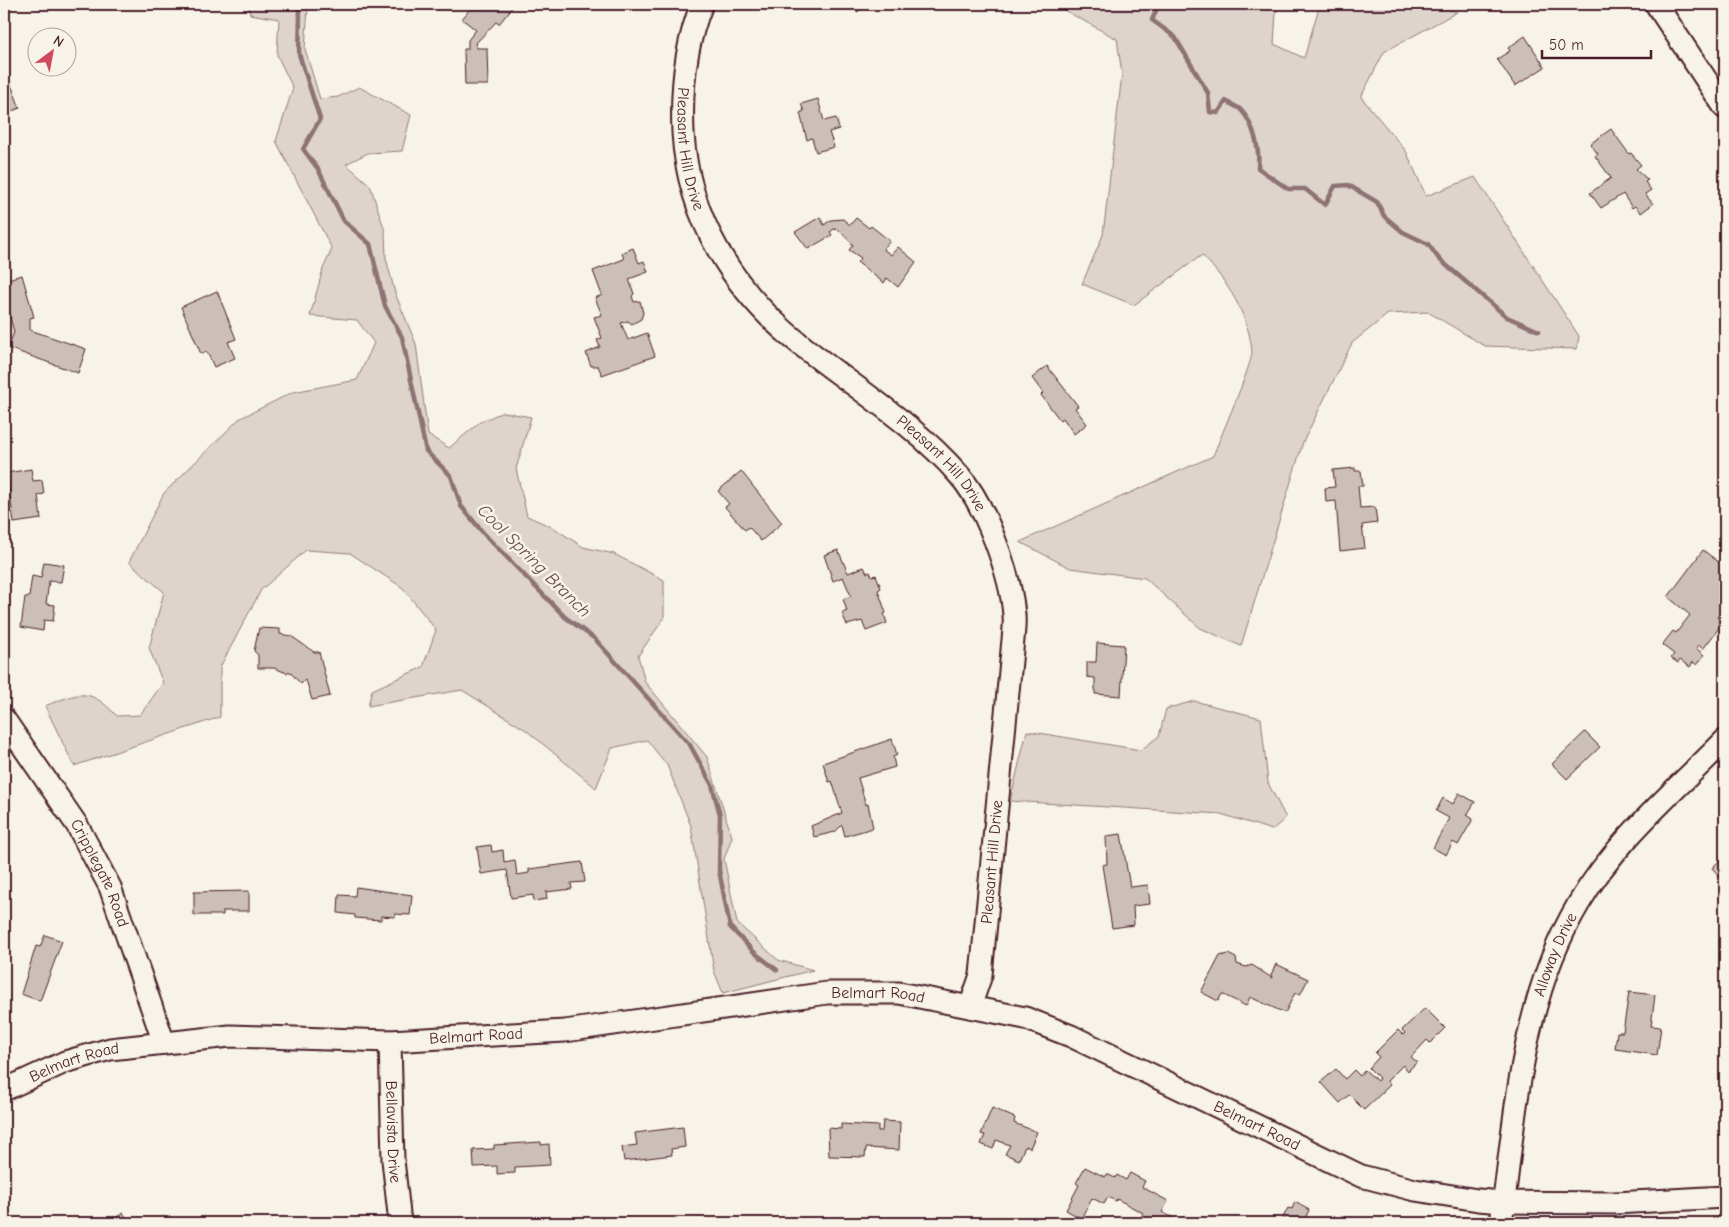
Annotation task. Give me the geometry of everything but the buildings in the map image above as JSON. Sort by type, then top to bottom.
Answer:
[{"type":"street","name":"Pleasant Hill Drive","points":[[702,4],[694,22],[685,65],[682,112],[685,157],[701,217],[726,266],[766,313],[799,344],[910,427],[960,475],[975,498],[1000,551],[1014,614],[1012,650],[981,975],[970,1007]]},
{"type":"street","points":[[1656,4],[1725,108]]},
{"type":"street","name":"Cripplegate Road","points":[[4,719],[77,825],[110,887],[164,1043]]},
{"type":"street","name":"Alloway Drive","points":[[1501,1223],[1527,1034],[1540,987],[1552,954],[1580,902],[1607,864],[1637,829],[1725,740]]},
{"type":"street","name":"Belmart Road","points":[[4,1090],[65,1062],[110,1049],[164,1043],[230,1036],[390,1041],[565,1031],[826,993],[899,993],[1025,1018],[1071,1036],[1361,1176],[1415,1190],[1504,1202],[1615,1203],[1725,1197]]},
{"type":"street","name":"Bellavista Drive","points":[[390,1041],[393,1160],[400,1223]]},
{"type":"shaded area","points":[[248,4],[306,4],[308,8],[305,49],[320,99],[338,97],[359,87],[411,115],[402,151],[368,153],[346,164],[370,185],[385,231],[386,258],[395,293],[416,344],[428,435],[449,448],[480,422],[503,412],[531,417],[516,469],[527,516],[554,528],[583,547],[614,554],[664,580],[664,618],[638,656],[645,682],[707,757],[732,837],[724,859],[737,923],[778,960],[813,970],[723,993],[714,971],[691,826],[667,765],[647,740],[612,748],[596,788],[526,730],[462,690],[368,706],[372,690],[423,667],[436,630],[403,588],[350,553],[306,550],[261,590],[220,667],[220,717],[74,766],[45,706],[76,695],[84,695],[99,700],[117,716],[140,715],[163,683],[149,648],[164,592],[129,562],[164,493],[239,419],[293,392],[357,380],[374,343],[357,320],[310,316],[323,269],[332,249],[276,141],[293,88],[277,55],[279,19],[250,14]]},
{"type":"shaded area","points":[[1053,4],[1283,4],[1276,12],[1274,44],[1304,58],[1320,4],[1429,4],[1457,12],[1384,52],[1361,97],[1406,151],[1426,196],[1475,177],[1579,336],[1577,349],[1485,346],[1428,312],[1388,314],[1352,343],[1303,442],[1241,646],[1200,628],[1145,578],[1070,568],[1020,542],[1213,456],[1242,385],[1252,352],[1246,325],[1235,299],[1220,276],[1202,255],[1134,305],[1082,284],[1103,235],[1122,74],[1117,39]]},
{"type":"shaded area","points":[[1194,701],[1261,718],[1268,783],[1286,818],[1272,830],[1221,814],[1010,801],[1027,731],[1141,750],[1159,736],[1166,709]]},
{"type":"waterway","name":"Cool Spring Branch","points":[[297,4],[300,15],[299,54],[320,119],[303,149],[318,169],[344,221],[370,244],[385,306],[402,337],[426,451],[451,476],[461,506],[485,535],[565,617],[595,639],[690,745],[712,785],[720,815],[719,870],[730,927],[755,953],[777,970]]},
{"type":"waterway","points":[[1154,4],[1156,11],[1152,20],[1175,37],[1208,93],[1210,112],[1218,113],[1226,101],[1240,109],[1245,115],[1255,137],[1258,168],[1288,189],[1305,189],[1325,205],[1335,186],[1348,185],[1377,202],[1384,216],[1403,232],[1428,244],[1439,259],[1507,317],[1539,331]]}]
